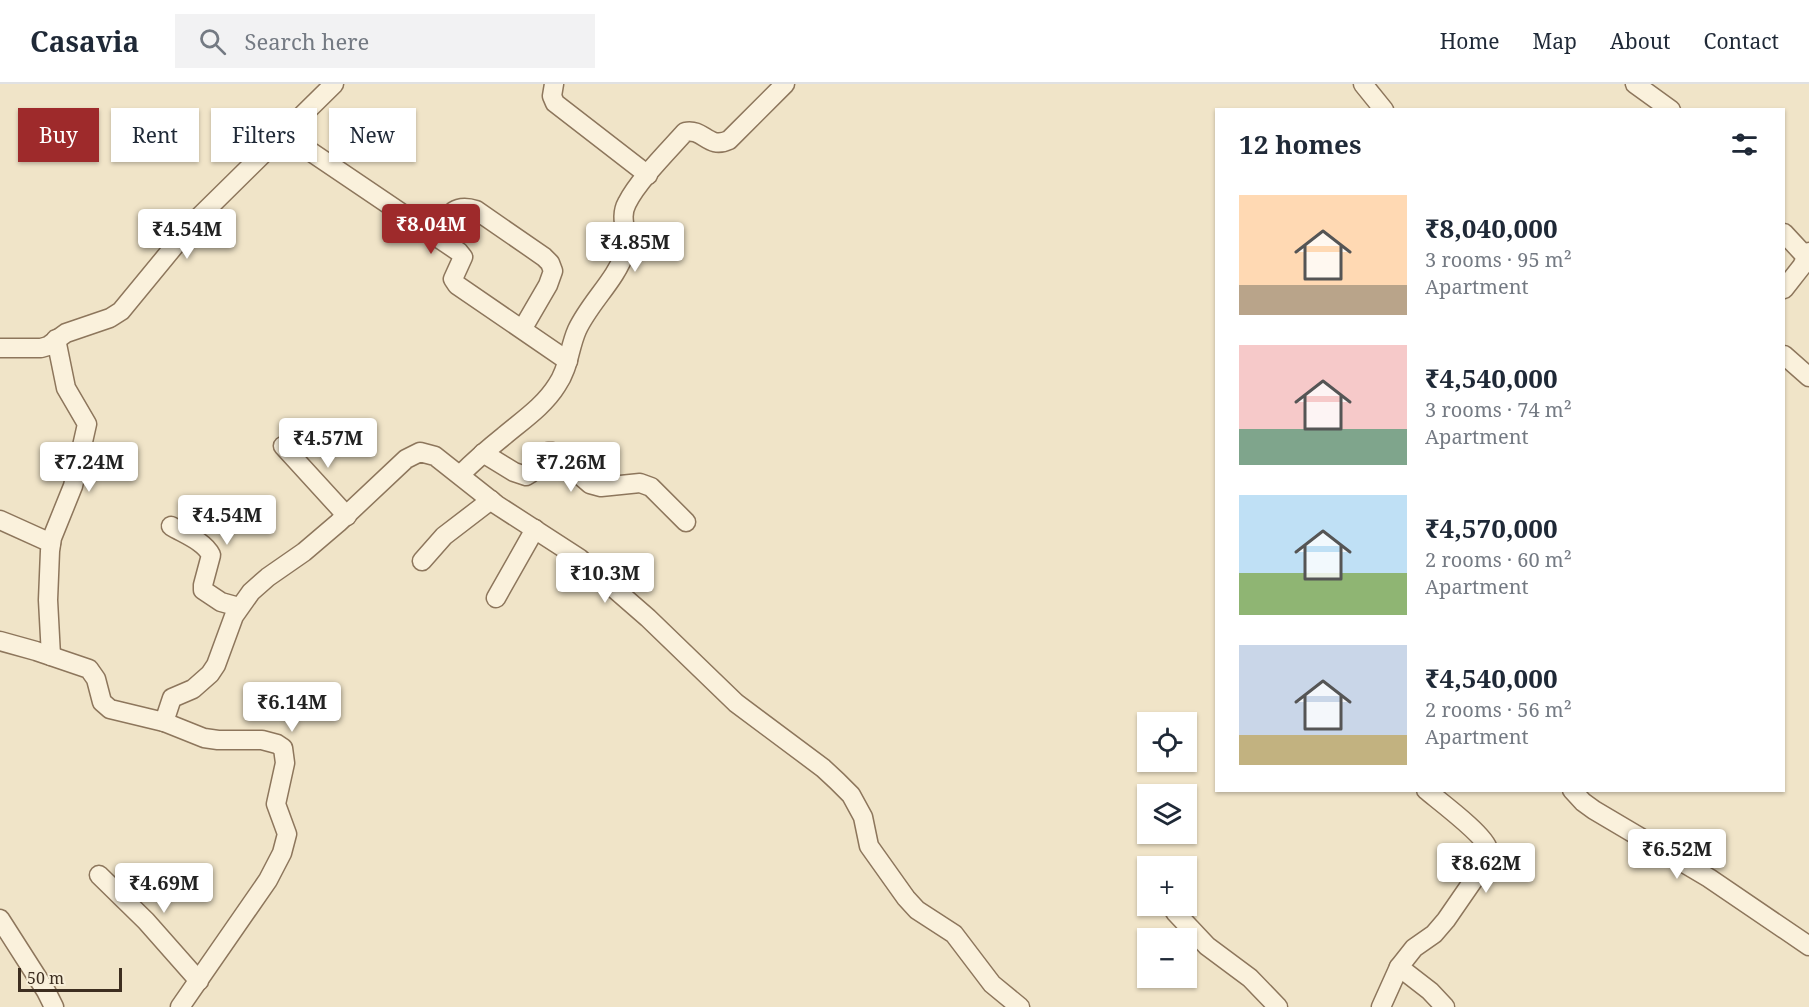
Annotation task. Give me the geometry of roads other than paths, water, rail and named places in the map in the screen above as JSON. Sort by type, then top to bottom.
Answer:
[{"type":"street","points":[[309,108],[334,84]]},
{"type":"street","points":[[554,84],[552,96],[555,103],[648,176]]},
{"type":"street","points":[[460,475],[547,399],[561,379],[579,327],[594,300],[620,264],[627,241],[623,220],[626,203],[648,176],[685,132],[696,132],[711,142],[729,140],[785,84]]},
{"type":"street","points":[[1363,84],[1382,108]]},
{"type":"street","points":[[1635,84],[1668,108]]},
{"type":"street","points":[[317,156],[459,252],[463,257],[453,279],[457,285],[523,328],[568,361]]},
{"type":"street","points":[[0,348],[48,346],[66,333],[110,318],[121,311],[195,221],[254,162]]},
{"type":"street","points":[[436,237],[451,212],[457,208],[467,207],[476,210],[550,263],[553,272],[548,285],[523,328]]},
{"type":"street","points":[[1785,234],[1808,257],[1785,288]]},
{"type":"street","points":[[51,656],[48,568],[51,543],[73,486],[87,424],[62,378],[56,339]]},
{"type":"street","points":[[1785,356],[1809,377]]},
{"type":"street","points":[[283,446],[347,516]]},
{"type":"street","points":[[164,722],[172,698],[193,689],[210,674],[216,665],[224,639],[239,607],[251,592],[267,577],[304,552],[347,516],[412,454],[420,452],[435,456],[491,500],[579,558],[648,618],[736,703],[837,781],[851,795],[863,817],[869,846],[906,898],[917,910],[954,934],[992,984],[1020,1007]]},
{"type":"street","points":[[483,453],[514,472],[526,476],[548,452],[553,453],[590,484],[601,487],[640,483],[651,487],[686,522]]},
{"type":"street","points":[[422,561],[444,536],[491,500]]},
{"type":"street","points":[[0,520],[51,543]]},
{"type":"street","points":[[171,526],[199,542],[212,555],[202,585],[203,590],[221,602],[239,607]]},
{"type":"street","points":[[496,598],[535,529]]},
{"type":"street","points":[[0,641],[89,669],[105,706],[164,722],[204,738],[270,741],[283,748],[285,755],[283,780],[276,804],[286,834],[282,853],[268,880],[180,1007]]},
{"type":"street","points":[[1381,1007],[1399,967],[1414,948],[1434,934],[1446,920],[1486,862],[1488,854],[1482,838],[1428,792]]},
{"type":"street","points":[[1574,792],[1594,810],[1709,878],[1809,946]]},
{"type":"street","points":[[99,875],[146,921],[199,981]]},
{"type":"street","points":[[1180,916],[1207,946],[1250,978],[1278,1007]]},
{"type":"street","points":[[0,919],[54,1007]]},
{"type":"street","points":[[1399,967],[1430,991],[1445,1007]]}]
